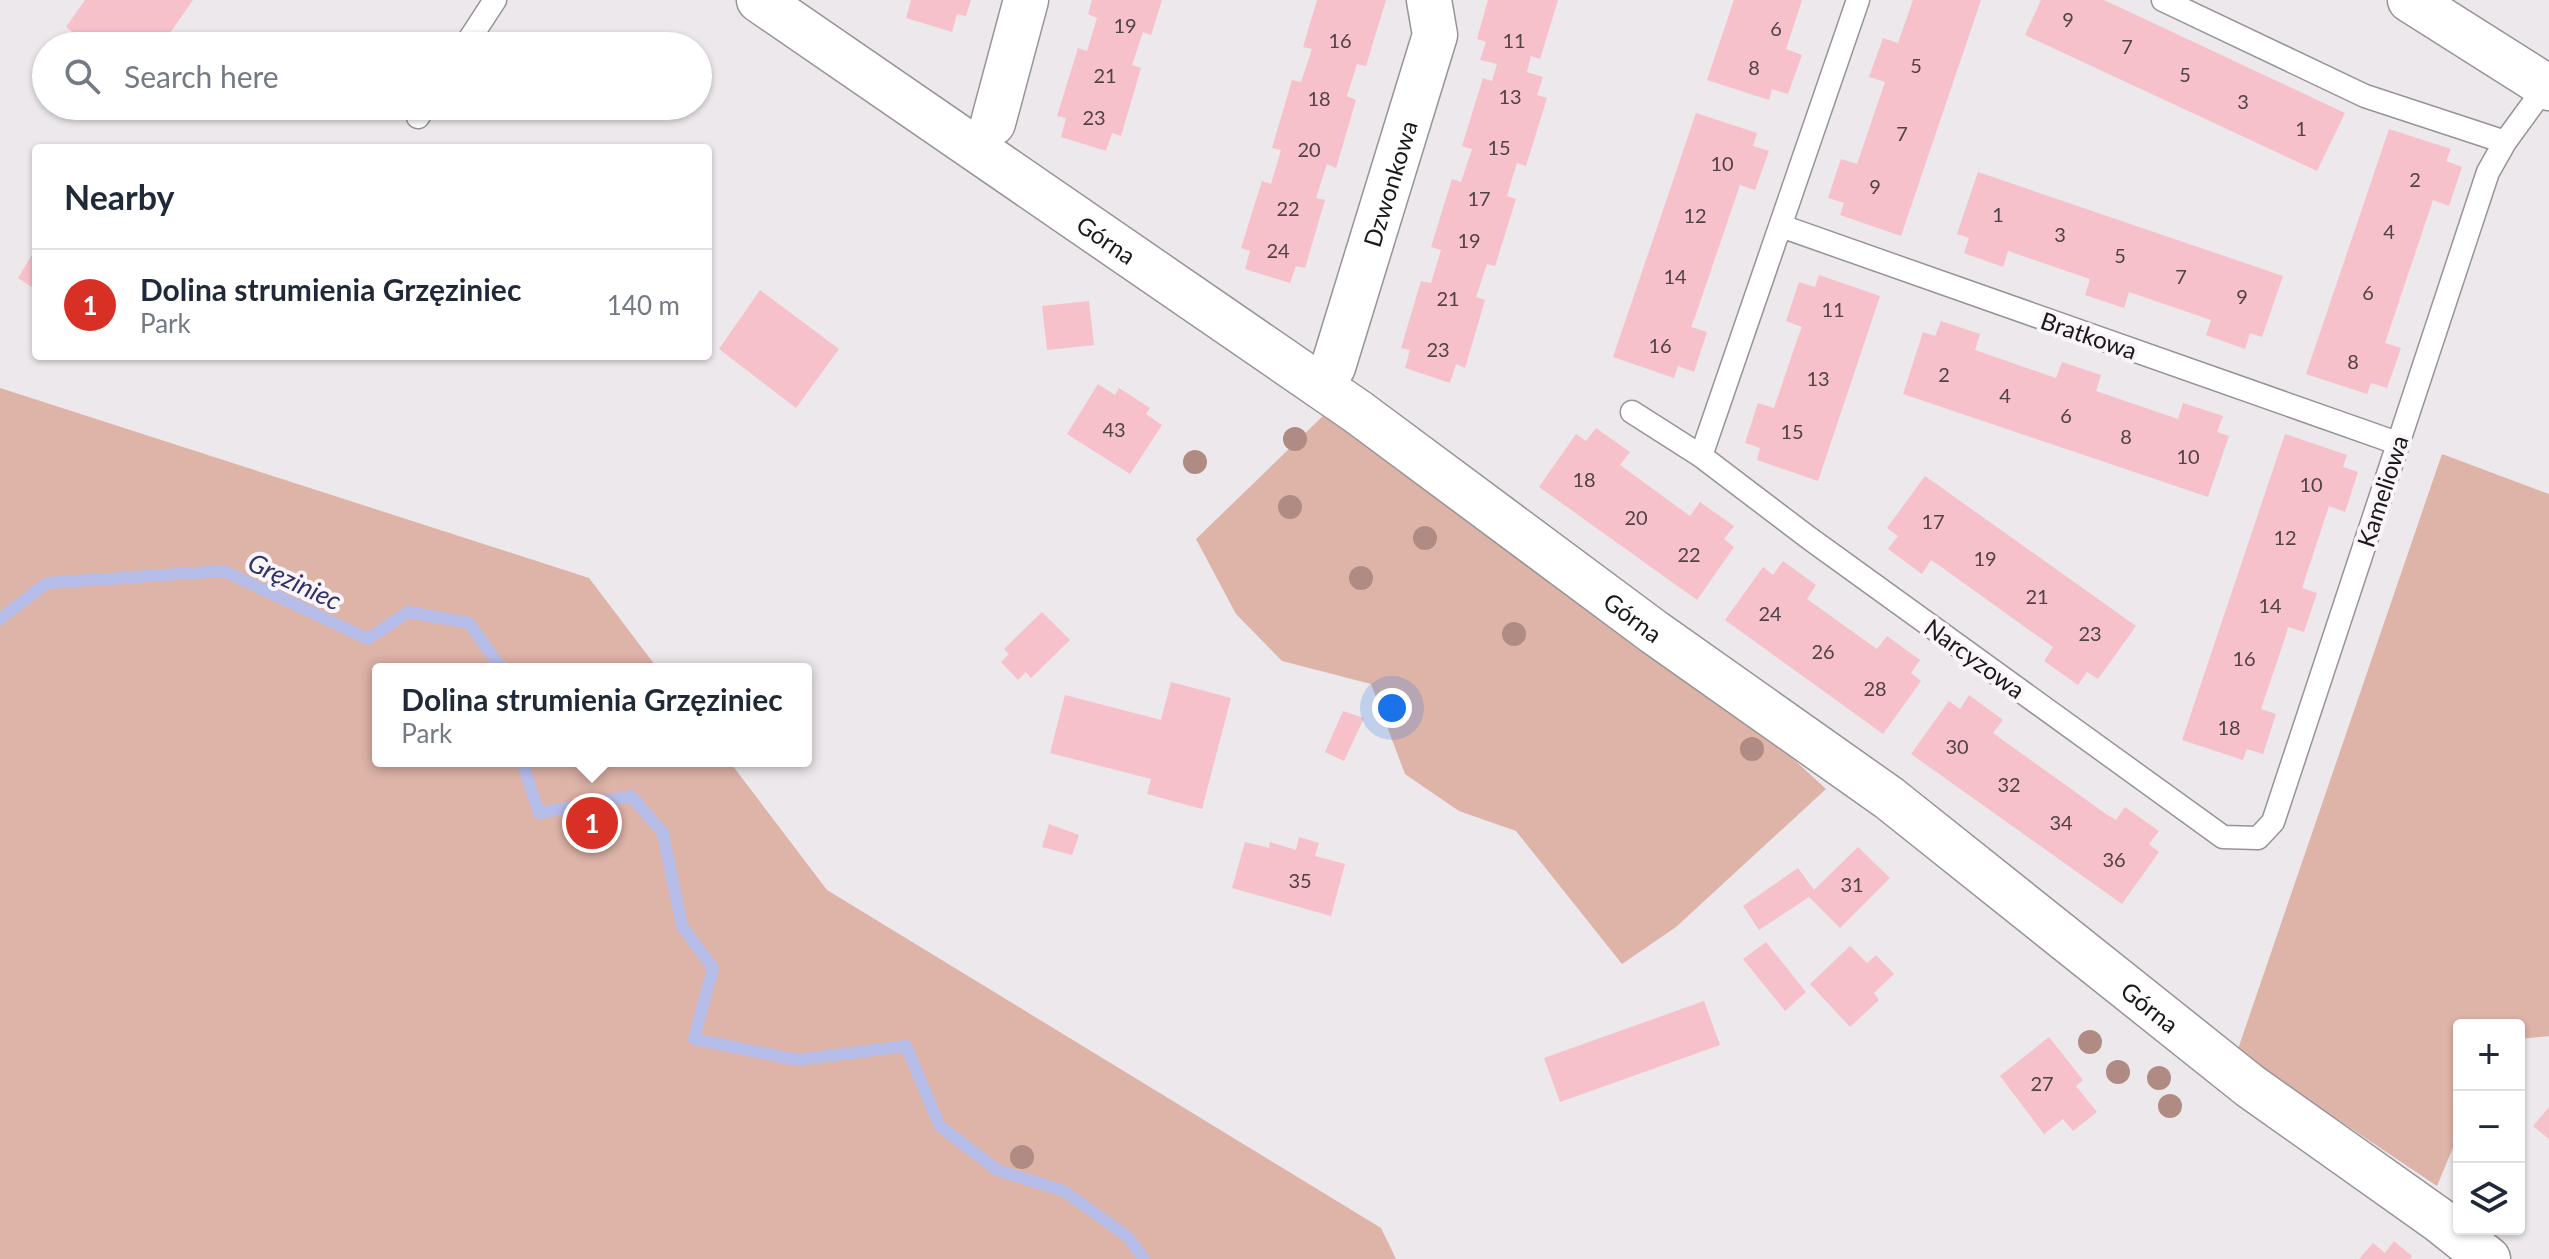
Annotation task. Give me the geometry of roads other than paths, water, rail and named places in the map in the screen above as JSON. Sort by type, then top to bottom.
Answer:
[{"type":"street","name":"Górna","points":[[759,0],[1358,412],[1654,632],[1889,798],[2250,1086],[2439,1220],[2488,1259]]},
{"type":"street","points":[[993,123],[1026,0]]},
{"type":"street","name":"Dzwonkowa","points":[[1333,367],[1435,35],[1429,0]]},
{"type":"street","points":[[2410,0],[2547,87]]},
{"type":"lane","points":[[474,32],[495,0]]},
{"type":"lane","points":[[1701,456],[1858,0]]},
{"type":"lane","points":[[2163,0],[2365,96],[2505,142]]},
{"type":"lane","name":"Kameliowa","points":[[2258,838],[2273,822],[2488,172],[2505,142],[2547,87]]},
{"type":"lane","name":"Bratkowa","points":[[1781,226],[2397,443]]},
{"type":"lane","name":"Narcyzowa","points":[[1632,412],[1701,456],[1809,538],[2223,837],[2258,838]]},
{"type":"waterway","name":"Gręziniec","points":[[0,619],[47,583],[224,571],[368,639],[408,612],[469,623],[498,663]]},
{"type":"waterway","name":"Gręziniec","points":[[524,767],[539,813],[631,796],[663,833],[682,926],[713,968],[694,1039],[797,1060],[906,1046],[940,1126],[997,1170],[1064,1191],[1128,1237],[1144,1259]]},
{"type":"place","name":"Dolina strumienia Grzęziniec","points":[[592,823]]}]
